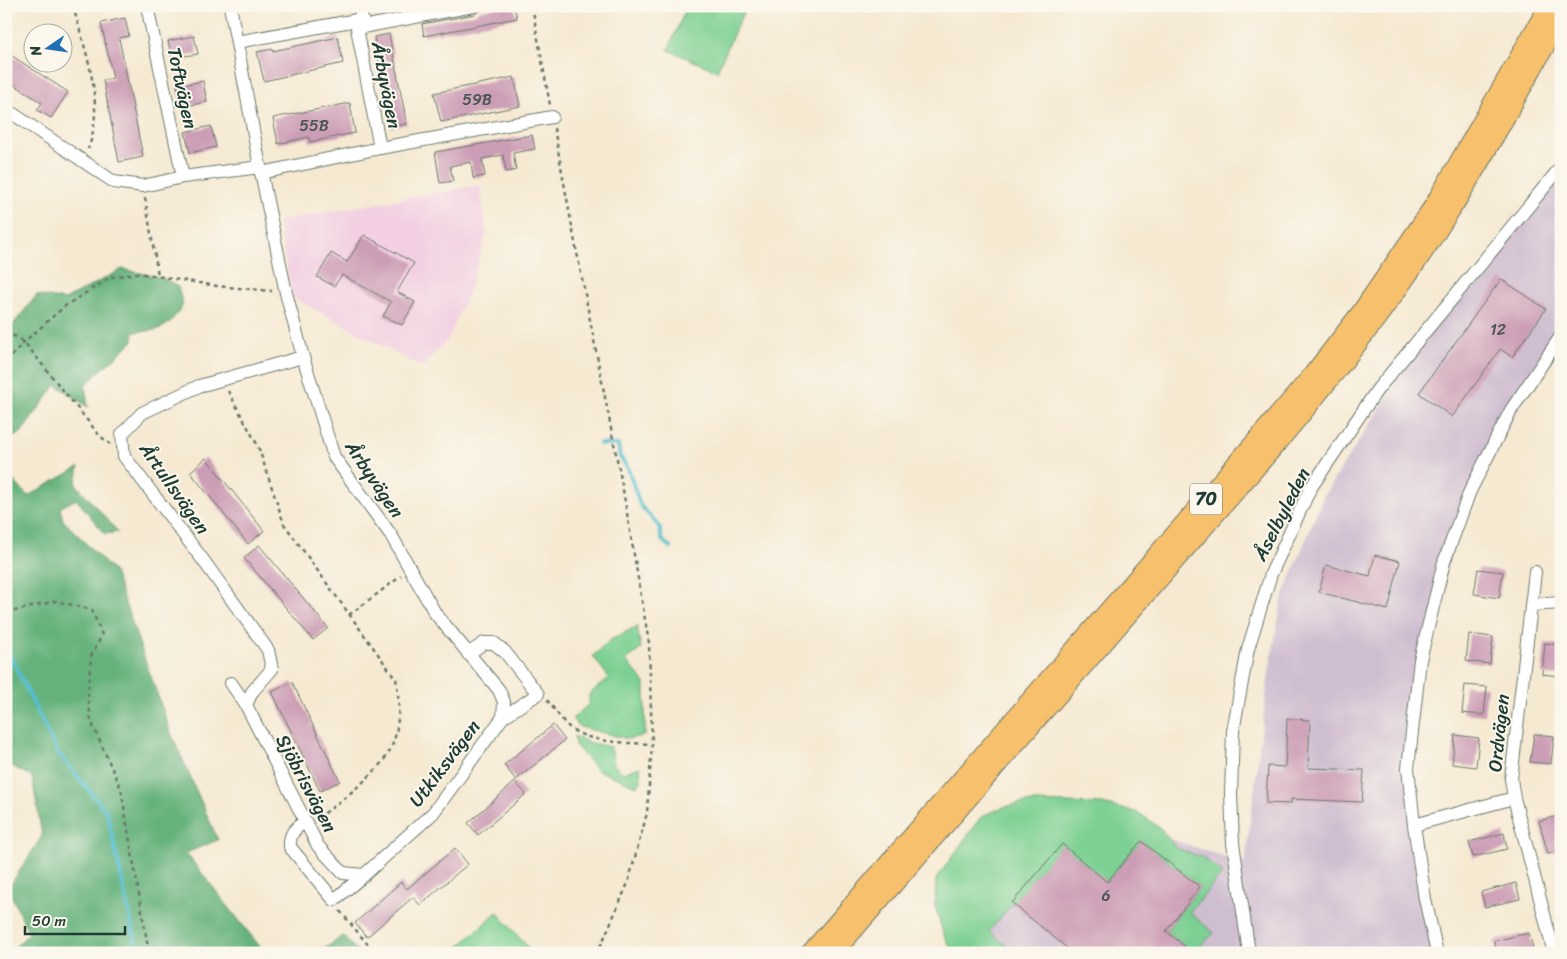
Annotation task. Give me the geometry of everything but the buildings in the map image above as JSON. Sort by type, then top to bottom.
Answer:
[{"type":"highway","name":"70","points":[[811,953],[1313,375],[1361,313],[1434,206],[1549,6]]},
{"type":"highway","name":"70","points":[[832,953],[1324,387],[1372,324],[1449,212],[1561,18]]},
{"type":"street","name":"Toftvägen","points":[[147,6],[183,177]]},
{"type":"street","name":"Årbyvägen","points":[[230,6],[260,170],[286,293],[302,357],[334,457],[391,535],[435,613],[499,690]]},
{"type":"street","name":"Årbyvägen","points":[[237,42],[359,18],[473,6]]},
{"type":"street","name":"Årbyvägen","points":[[359,18],[380,148]]},
{"type":"street","points":[[6,109],[114,182],[143,186],[183,177],[260,170]]},
{"type":"street","name":"Årbyvägen","points":[[260,170],[552,117]]},
{"type":"street","name":"Åselbyleden","points":[[1249,953],[1233,843],[1231,794],[1233,731],[1248,649],[1271,574],[1310,489],[1377,390],[1561,167]]},
{"type":"street","points":[[1436,953],[1425,899],[1408,768],[1420,660],[1444,562],[1470,491],[1511,410],[1561,336]]},
{"type":"street","name":"Årtullsvägen","points":[[246,705],[252,692],[272,669],[268,650],[204,560],[124,456],[122,434],[142,413],[199,386],[302,357]]},
{"type":"street","name":"Ordvägen","points":[[1535,572],[1511,779],[1514,798],[1554,953]]},
{"type":"street","points":[[1531,605],[1561,603]]},
{"type":"street","points":[[468,654],[484,643],[494,643],[505,652],[538,694],[504,716]]},
{"type":"street","name":"Sjöbrisvägen","points":[[231,683],[246,705],[318,846],[343,873],[364,875]]},
{"type":"street","name":"Utkiksvägen","points":[[334,900],[433,813],[504,716],[504,702],[499,690]]},
{"type":"street","points":[[1414,825],[1514,798]]},
{"type":"street","points":[[307,823],[292,834],[290,847],[334,900]]},
{"type":"path","points":[[73,6],[92,77],[96,109],[90,144],[83,161]]},
{"type":"path","points":[[532,6],[623,490],[649,643],[652,744],[647,813],[628,883],[596,953]]},
{"type":"path","points":[[143,186],[158,276]]},
{"type":"path","points":[[6,362],[24,342],[65,306],[111,277],[138,272],[217,286],[286,293]]},
{"type":"path","points":[[6,330],[24,342],[100,436],[124,456]]},
{"type":"path","points":[[222,379],[258,446],[284,524],[396,679],[399,694],[397,724],[390,750],[376,768],[343,799],[307,823]]},
{"type":"path","points":[[349,615],[410,570]]},
{"type":"path","points":[[6,613],[56,601],[92,610],[102,635],[90,656],[88,695],[91,721],[121,789],[149,953]]},
{"type":"path","points":[[538,694],[545,697],[569,728],[585,735],[614,742],[652,744]]},
{"type":"path","points":[[334,900],[337,908],[375,953]]},
{"type":"shaded area","points":[[1561,173],[1561,336],[1470,491],[1420,660],[1408,768],[1437,953],[947,953],[1072,808],[1245,863],[1269,672],[1282,599],[1323,497],[1422,342]]},
{"type":"shaded area","points":[[480,185],[486,234],[471,285],[448,339],[422,367],[292,297],[278,221]]},
{"type":"green space","points":[[687,6],[746,6],[717,71],[668,50]]},
{"type":"green space","points":[[122,269],[163,278],[178,287],[183,305],[168,324],[163,327],[134,332],[133,341],[85,385],[88,407],[56,385],[21,433],[6,441],[6,333],[37,295],[65,300]]},
{"type":"green space","points":[[79,467],[76,484],[118,532],[105,534],[76,499],[60,508],[63,520],[114,572],[171,733],[218,840],[186,853],[265,953],[9,953],[29,933],[8,889],[42,836],[32,777],[6,763],[6,473],[28,496]]},
{"type":"green space","points":[[637,626],[641,649],[626,660],[645,683],[645,735],[628,739],[580,727],[572,719],[589,704],[589,694],[609,678],[593,656],[609,641]]},
{"type":"green space","points":[[574,736],[590,743],[611,747],[614,764],[623,773],[640,767],[641,782],[637,786],[597,770],[575,745]]},
{"type":"green space","points":[[1033,802],[1102,804],[1139,813],[1161,829],[1176,848],[1202,857],[1223,873],[1189,912],[1214,933],[1193,953],[1166,931],[1200,887],[1141,841],[1107,882],[1062,845],[989,931],[1015,953],[953,953],[943,933],[935,906],[936,879],[980,818],[1006,807]]},
{"type":"green space","points":[[497,912],[533,953],[452,953]]},
{"type":"green space","points":[[343,936],[359,953],[318,953]]},
{"type":"waterway","points":[[600,444],[618,445],[620,457],[628,468],[640,505],[659,526],[662,540],[671,548]]},
{"type":"waterway","points":[[6,647],[57,752],[107,812],[138,953]]}]
